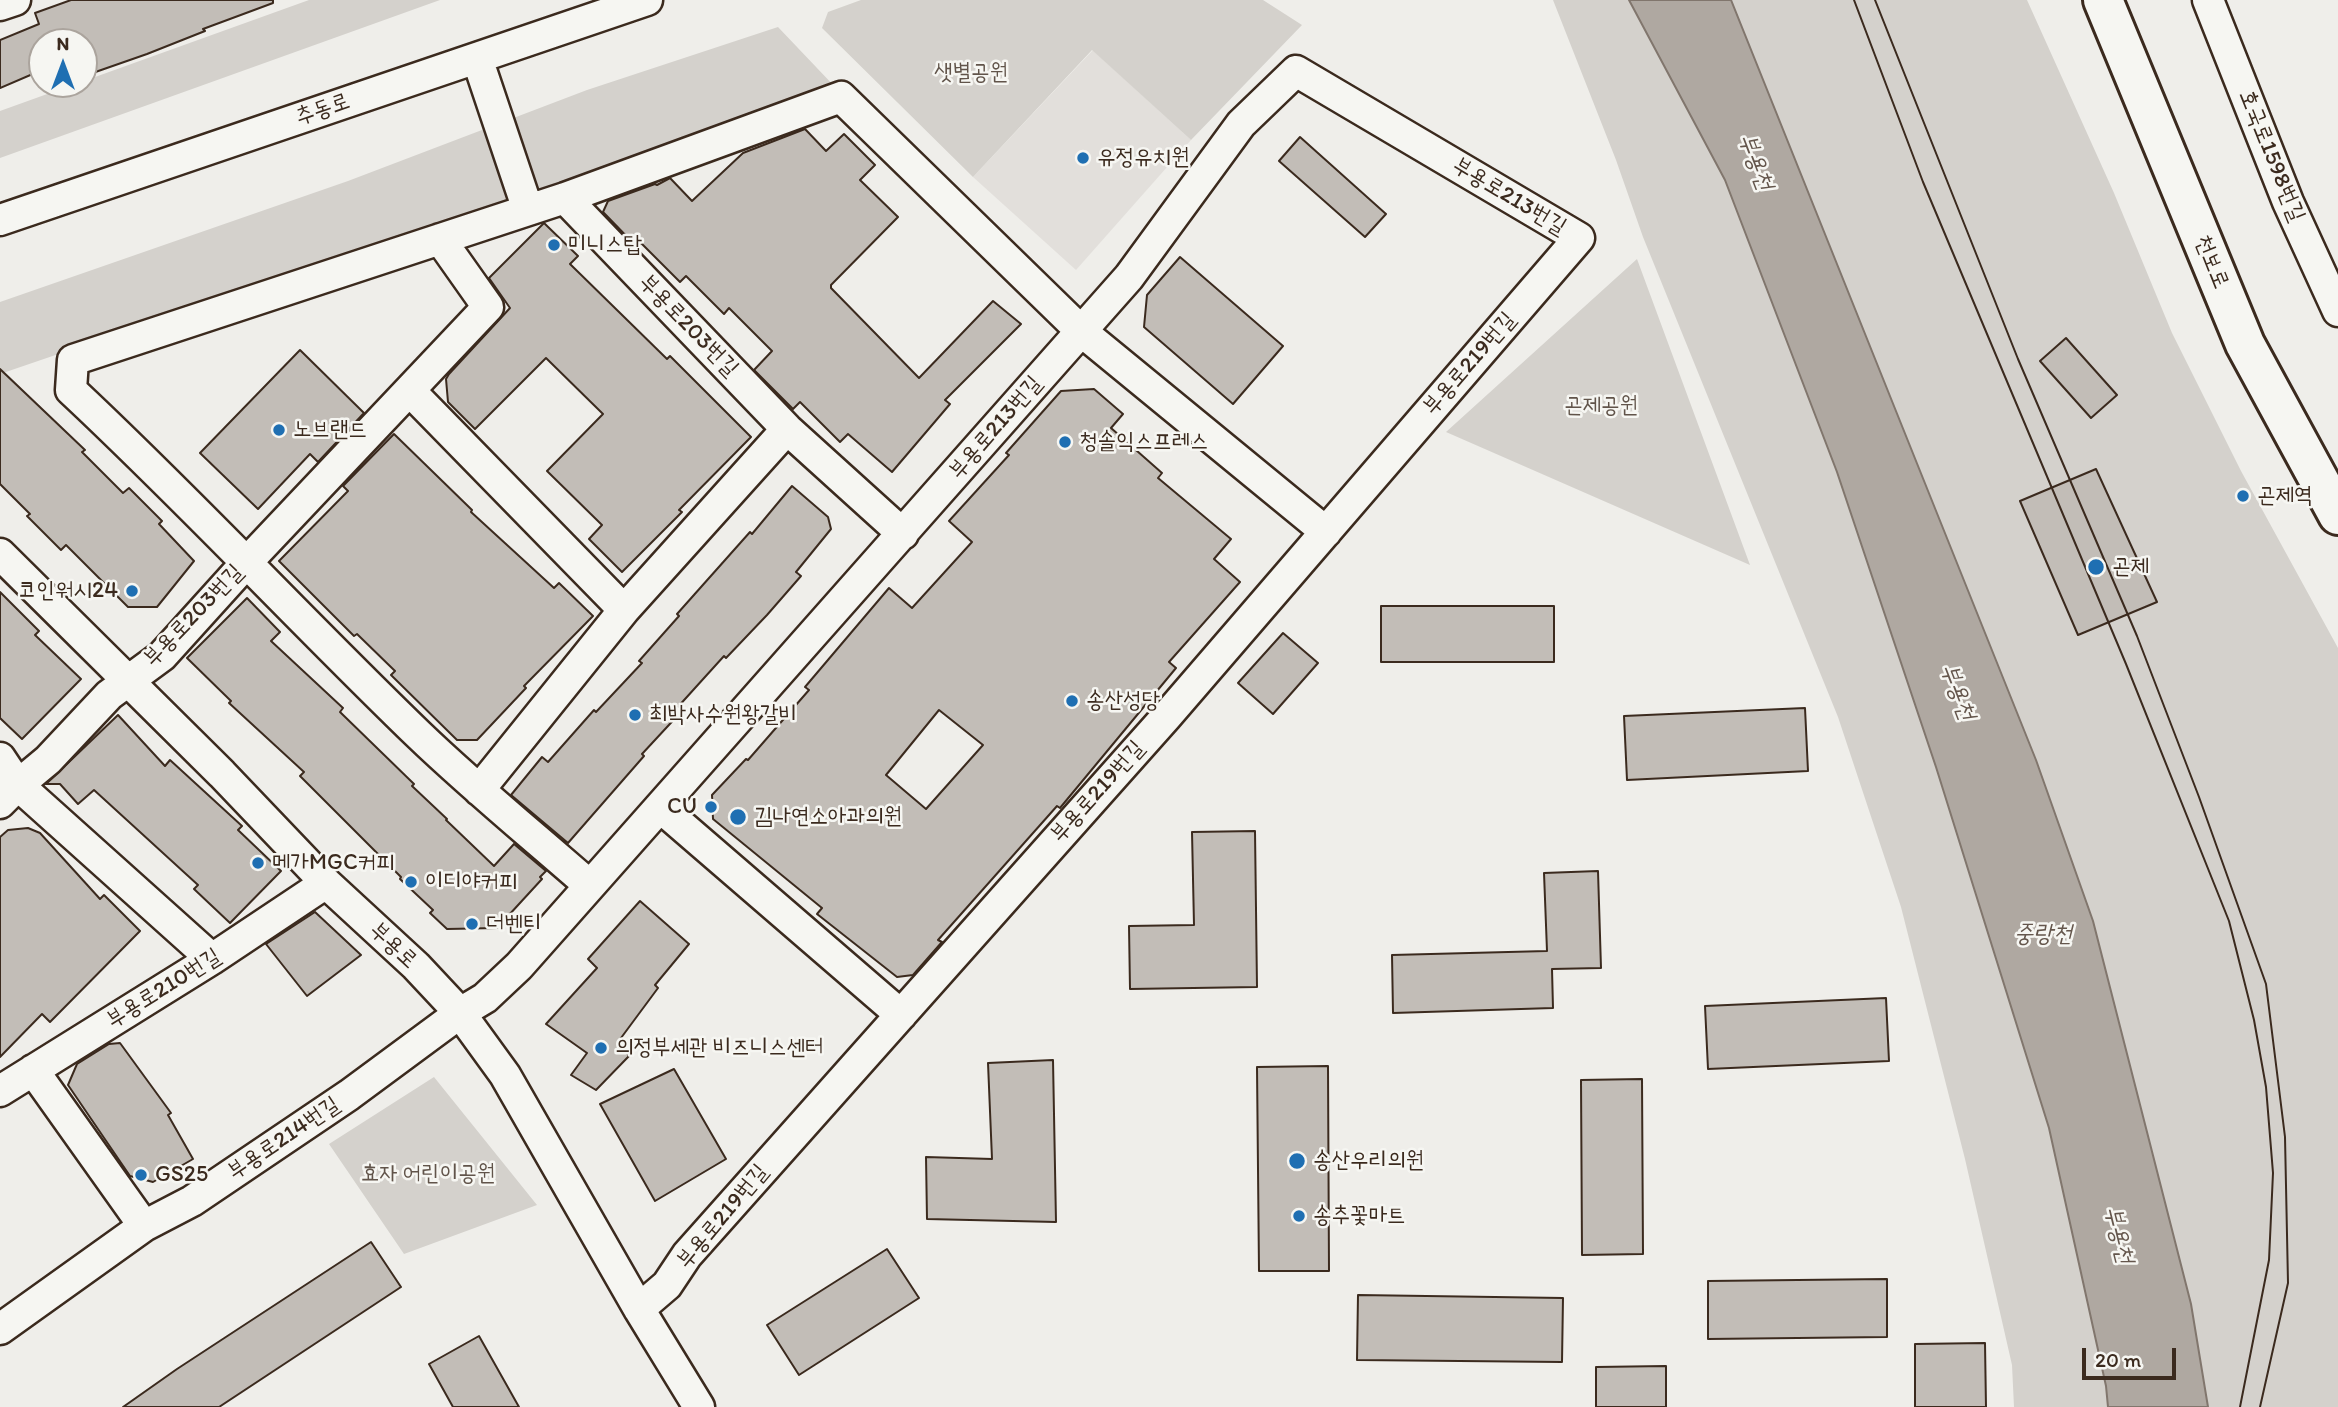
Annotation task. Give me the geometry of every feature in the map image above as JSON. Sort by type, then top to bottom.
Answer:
[{"type":"main road","name":"천보로","points":[[2103,0],[2245,344],[2338,514]]},
{"type":"street","points":[[0,5],[15,0]]},
{"type":"street","name":"호국로1598번길","points":[[2208,0],[2288,202],[2338,311]]},
{"type":"street","name":"추동로","points":[[0,220],[634,2]]},
{"type":"street","points":[[477,58],[528,210]]},
{"type":"street","name":"부용로213번길","points":[[460,1013],[485,999],[519,966],[903,534],[1129,277],[1241,124],[1296,71],[1578,238]]},
{"type":"street","points":[[589,885],[418,734],[123,438],[71,390],[74,360],[565,198],[841,97],[1082,331],[1326,532]]},
{"type":"street","name":"부용로203번길","points":[[565,198],[787,429],[903,534]]},
{"type":"street","name":"부용로219번길","points":[[639,1309],[667,1286],[687,1255],[1175,707],[1578,238]]},
{"type":"street","name":"부용로203번길","points":[[9,794],[48,760],[109,695],[162,656],[488,307],[440,239]]},
{"type":"street","points":[[410,391],[624,610]]},
{"type":"street","points":[[479,790],[624,610],[787,429]]},
{"type":"street","name":"부용로","points":[[0,554],[222,774],[326,883],[416,966],[460,1013],[505,1075],[639,1309],[699,1407]]},
{"type":"street","points":[[0,758],[9,794],[212,959]]},
{"type":"street","points":[[660,807],[901,1015]]},
{"type":"street","name":"부용로210번길","points":[[0,1091],[212,959],[326,883]]},
{"type":"street","name":"부용로214번길","points":[[0,1329],[144,1226],[192,1201],[349,1095],[460,1013]]},
{"type":"street","points":[[33,1070],[144,1226]]},
{"type":"shaded area","name":"유정유치원","points":[[1093,50],[1191,140],[1076,270],[973,177]]},
{"type":"green space","points":[[309,0],[440,0],[0,158],[0,111],[36,98],[98,98],[98,76]]},
{"type":"green space","name":"샛별공원","points":[[861,0],[1263,0],[1302,25],[1191,140],[1092,50],[973,177],[822,28],[828,12]]},
{"type":"green space","points":[[1553,0],[2027,0],[2114,193],[2172,333],[2241,471],[2338,648],[2338,1407],[2014,1407],[2012,1365],[1965,1159],[1901,907],[1838,717],[1643,237]]},
{"type":"green space","points":[[778,27],[836,88],[0,374],[0,302],[348,181],[587,90]]},
{"type":"green space","name":"곤제공원","points":[[1637,259],[1750,565],[1446,432]]},
{"type":"green space","name":"효자 어린이공원","points":[[434,1077],[537,1205],[404,1254],[329,1144]]},
{"type":"water","name":"중랑천","points":[[1629,0],[1731,0],[2036,760],[2093,921],[2191,1304],[2208,1407],[2108,1407],[2106,1386],[2049,1128],[1936,767],[1837,472],[1725,180]]},
{"type":"building","points":[[71,0],[273,0],[273,3],[203,29],[205,31],[98,71],[98,28],[29,28],[39,24],[35,13]]},
{"type":"building","points":[[28,29],[28,76],[0,88],[0,40]]},
{"type":"building","points":[[805,129],[826,151],[844,134],[875,165],[860,180],[898,217],[831,288],[919,378],[993,301],[1021,324],[945,400],[950,404],[892,472],[848,434],[840,442],[800,402],[793,409],[754,370],[772,351],[729,308],[724,314],[686,276],[680,282],[641,243],[637,247],[603,212],[608,201],[670,178],[692,201],[743,153]]},
{"type":"building","points":[[1300,137],[1386,214],[1365,237],[1279,161]]},
{"type":"building","points":[[544,223],[578,256],[570,264],[667,359],[670,356],[751,437],[622,572],[589,539],[602,525],[547,471],[603,414],[546,358],[475,429],[448,402],[446,379],[449,374],[510,308],[489,278]]},
{"type":"building","points":[[1180,257],[1283,346],[1233,404],[1144,327],[1147,295]]},
{"type":"building","points":[[2066,338],[2117,395],[2091,418],[2040,361]]},
{"type":"building","name":"노브랜드","points":[[300,350],[364,413],[318,462],[310,454],[258,509],[200,453]]},
{"type":"building","points":[[0,369],[85,450],[82,452],[123,493],[129,488],[162,521],[159,524],[194,561],[157,607],[128,607],[66,545],[61,550],[0,484]]},
{"type":"building","points":[[1094,389],[1123,414],[1111,428],[1162,473],[1158,478],[1231,539],[1214,559],[1240,582],[1169,662],[1176,668],[1060,808],[1057,806],[938,940],[942,942],[913,975],[897,977],[817,914],[822,908],[713,819],[712,795],[746,759],[748,760],[809,690],[805,687],[889,588],[912,608],[972,542],[949,521],[1009,455],[1006,453],[1061,391]],"holes":[[[939,710],[983,745],[926,809],[886,775]]]},
{"type":"building","points":[[394,434],[472,510],[471,512],[554,588],[559,583],[593,616],[524,686],[526,688],[477,740],[457,740],[391,675],[395,671],[357,634],[354,636],[279,561],[348,491],[343,486]]},
{"type":"building","name":"곤제","points":[[2096,469],[2157,602],[2078,635],[2020,501]]},
{"type":"building","points":[[792,486],[828,517],[831,529],[796,572],[801,576],[676,709],[680,713],[568,843],[511,795],[542,757],[548,762],[594,710],[596,712],[642,663],[639,661],[679,616],[677,614],[750,532],[752,534]]},
{"type":"building","points":[[0,592],[39,631],[35,635],[81,679],[22,739],[0,718]]},
{"type":"building","points":[[247,598],[280,632],[271,641],[343,708],[340,712],[494,866],[514,844],[546,871],[540,877],[542,879],[497,928],[447,929],[430,913],[433,910],[300,776],[304,772],[229,703],[231,701],[187,658]]},
{"type":"building","points":[[1381,606],[1554,606],[1554,662],[1381,662]]},
{"type":"building","points":[[1283,633],[1318,663],[1273,714],[1238,683]]},
{"type":"building","points":[[1805,708],[1808,771],[1627,780],[1624,716]]},
{"type":"building","points":[[118,715],[165,766],[170,760],[242,826],[238,830],[281,871],[230,923],[194,889],[198,885],[94,790],[78,804],[60,784],[46,784]]},
{"type":"building","points":[[28,828],[40,833],[100,899],[104,895],[140,931],[50,1022],[42,1014],[0,1057],[0,837],[8,830]]},
{"type":"building","points":[[1255,831],[1257,987],[1130,989],[1129,926],[1194,925],[1192,832]]},
{"type":"building","points":[[1598,871],[1601,968],[1552,969],[1553,1008],[1393,1013],[1392,955],[1547,951],[1544,873]]},
{"type":"building","points":[[640,901],[689,944],[655,985],[658,988],[618,1042],[629,1056],[596,1090],[571,1075],[587,1053],[546,1024],[597,968],[588,959]]},
{"type":"building","points":[[315,912],[361,955],[307,996],[266,944]]},
{"type":"building","points":[[1886,998],[1889,1061],[1708,1069],[1705,1006]]},
{"type":"building","points":[[120,1043],[171,1113],[168,1115],[193,1159],[153,1182],[130,1176],[68,1085],[77,1064],[109,1044]]},
{"type":"building","points":[[1053,1060],[1056,1222],[927,1219],[926,1157],[992,1159],[988,1063]]},
{"type":"building","points":[[1328,1066],[1329,1271],[1259,1271],[1257,1067]]},
{"type":"building","points":[[674,1069],[726,1159],[655,1201],[600,1104]]},
{"type":"building","points":[[1642,1079],[1643,1254],[1582,1255],[1581,1080]]},
{"type":"building","points":[[371,1242],[401,1287],[219,1407],[123,1407],[177,1369]]},
{"type":"building","points":[[887,1249],[919,1298],[799,1375],[767,1325]]},
{"type":"building","points":[[1887,1279],[1887,1337],[1708,1339],[1708,1281]]},
{"type":"building","points":[[1358,1295],[1563,1298],[1562,1362],[1357,1360]]},
{"type":"building","points":[[479,1336],[519,1407],[453,1407],[429,1364]]},
{"type":"building","points":[[1985,1343],[1986,1407],[1915,1407],[1915,1344]]},
{"type":"building","points":[[1666,1366],[1666,1407],[1596,1407],[1596,1367]]},
{"type":"tram line","points":[[1854,0],[1923,182],[2126,664],[2229,921],[2254,1020],[2266,1087],[2273,1173],[2269,1260],[2240,1407]]},
{"type":"tram line","points":[[1875,0],[2018,359],[2137,636],[2199,797],[2266,984],[2285,1137],[2288,1283],[2260,1407]]},
{"type":"place","name":"유정유치원","points":[[1083,158]]},
{"type":"place","name":"미니스탑","points":[[554,245]]},
{"type":"place","name":"노브랜드","points":[[279,430]]},
{"type":"place","name":"청솔익스프레스","points":[[1065,442]]},
{"type":"place","name":"곤제역","points":[[2243,496]]},
{"type":"place","name":"곤제","points":[[2096,567]]},
{"type":"place","name":"코인워시24","points":[[132,591]]},
{"type":"place","name":"송산성당","points":[[1072,701]]},
{"type":"place","name":"최박사수원왕갈비","points":[[635,715]]},
{"type":"place","name":"CU","points":[[711,807]]},
{"type":"place","name":"김나연소아과의원","points":[[738,817]]},
{"type":"place","name":"메가MGC커피","points":[[258,863]]},
{"type":"place","name":"이디야커피","points":[[411,882]]},
{"type":"place","name":"더벤티","points":[[472,924]]},
{"type":"place","name":"의정부세관 비즈니스센터","points":[[601,1048]]},
{"type":"place","name":"송산우리의원","points":[[1297,1161]]},
{"type":"place","name":"GS25","points":[[141,1175]]},
{"type":"place","name":"송추꽃마트","points":[[1299,1216]]},
{"type":"water label","name":"부용천","points":[[1755,162]]},
{"type":"water label","name":"부용천","points":[[1957,692]]},
{"type":"water label","name":"부용천","points":[[2118,1235]]}]
